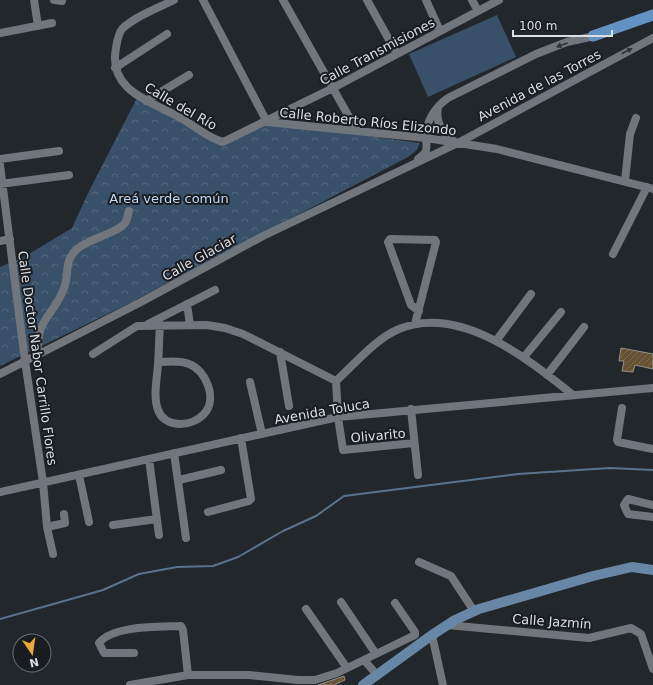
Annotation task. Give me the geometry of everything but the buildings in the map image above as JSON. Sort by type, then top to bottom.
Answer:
[{"type":"highway","points":[[593,36],[653,14]]},
{"type":"main road","points":[[363,685],[447,625],[474,611],[529,593],[632,567],[653,570]]},
{"type":"street","points":[[34,0],[38,26]]},
{"type":"street","points":[[115,68],[115,55],[120,31],[128,24],[174,0]]},
{"type":"street","points":[[203,0],[267,122]]},
{"type":"street","points":[[283,0],[357,131]]},
{"type":"street","points":[[367,0],[397,54]]},
{"type":"street","points":[[426,0],[440,31]]},
{"type":"street","points":[[472,0],[478,11]]},
{"type":"street","name":"Calle Transmisiones","points":[[267,122],[499,0]]},
{"type":"street","name":"Avenida de las Torres","points":[[438,105],[448,98],[536,54],[567,42],[653,19]]},
{"type":"street","points":[[0,33],[52,23]]},
{"type":"street","points":[[115,68],[167,34]]},
{"type":"street","name":"Avenida de las Torres","points":[[458,143],[653,38]]},
{"type":"street","name":"Calle del Río","points":[[115,68],[129,88],[146,101],[182,118],[223,142],[267,122]]},
{"type":"street","points":[[146,101],[189,75]]},
{"type":"street","points":[[426,138],[427,126],[438,105]]},
{"type":"street","points":[[438,105],[437,113],[443,132],[458,143]]},
{"type":"street","points":[[625,181],[630,134],[636,118]]},
{"type":"street","name":"Calle Roberto Ríos Elizondo","points":[[267,122],[426,138],[497,149],[650,188]]},
{"type":"street","name":"Calle Glaciar","points":[[412,164],[425,153],[427,148],[426,138]]},
{"type":"street","name":"Calle Glaciar","points":[[0,374],[262,236],[458,143]]},
{"type":"street","points":[[0,159],[59,151]]},
{"type":"street","name":"Calle Doctor Nabor Carrillo Flores","points":[[0,165],[25,361],[43,482],[47,527],[53,554]]},
{"type":"street","points":[[2,184],[69,175]]},
{"type":"street","points":[[614,254],[650,188]]},
{"type":"street","points":[[38,355],[37,336],[64,289],[66,265],[70,256],[78,248],[91,240],[121,226],[125,222],[129,211]]},
{"type":"street","points":[[0,241],[10,238]]},
{"type":"street","points":[[415,324],[419,311],[435,240],[390,239],[388,242],[411,305],[419,311]]},
{"type":"street","points":[[147,325],[215,290]]},
{"type":"street","points":[[496,341],[531,294]]},
{"type":"street","points":[[188,304],[190,325]]},
{"type":"street","points":[[524,357],[561,312]]},
{"type":"street","points":[[336,381],[381,339],[398,329],[415,324],[432,322],[448,324],[496,341],[524,357],[573,395]]},
{"type":"street","points":[[158,362],[179,361],[190,364],[200,371],[206,379],[210,393],[210,404],[205,414],[196,420],[175,424],[167,421],[161,415],[158,409],[156,396],[160,325]]},
{"type":"street","points":[[93,354],[137,326],[190,325],[225,328],[243,334],[336,381]]},
{"type":"street","points":[[547,375],[584,327]]},
{"type":"street","points":[[280,352],[289,406]]},
{"type":"street","points":[[336,381],[338,417]]},
{"type":"street","points":[[250,382],[262,434]]},
{"type":"street","name":"Avenida Toluca","points":[[0,492],[338,417],[411,409],[653,388]]},
{"type":"street","points":[[622,408],[617,440],[618,442],[653,449]]},
{"type":"street","points":[[411,409],[418,475]]},
{"type":"street","name":"Olivarito","points":[[338,417],[343,450],[414,443]]},
{"type":"street","points":[[208,512],[249,502],[250,499],[241,438]]},
{"type":"street","points":[[174,453],[186,538]]},
{"type":"street","points":[[149,459],[159,535]]},
{"type":"street","points":[[179,480],[221,470]]},
{"type":"street","points":[[79,475],[89,522]]},
{"type":"street","points":[[653,506],[628,499],[624,505],[628,514],[653,517]]},
{"type":"street","points":[[47,527],[65,523],[64,514]]},
{"type":"street","points":[[113,525],[157,519]]},
{"type":"street","points":[[419,562],[451,576],[474,611]]},
{"type":"street","points":[[341,602],[376,654]]},
{"type":"street","points":[[130,685],[188,675],[263,681],[315,680],[347,668],[416,633],[395,602]]},
{"type":"street","points":[[306,609],[347,668]]},
{"type":"street","name":"Calle Jazmín","points":[[447,625],[589,638],[631,628],[641,634],[653,668]]},
{"type":"street","points":[[134,653],[104,653],[99,642],[103,637],[138,628],[181,626],[183,630],[188,675]]},
{"type":"street","points":[[432,635],[443,685]]},
{"type":"street","points":[[364,660],[377,675]]},
{"type":"green space","points":[[497,15],[516,57],[428,97],[409,54]]},
{"type":"green space","name":"Areá verde común","points":[[137,98],[223,142],[267,122],[420,143],[417,150],[408,157],[126,305],[0,366],[0,267],[24,257],[72,228],[89,191]]},
{"type":"waterway","points":[[0,619],[103,590],[139,574],[177,567],[213,566],[238,557],[283,531],[316,516],[344,496],[518,474],[610,468],[653,470]]}]
